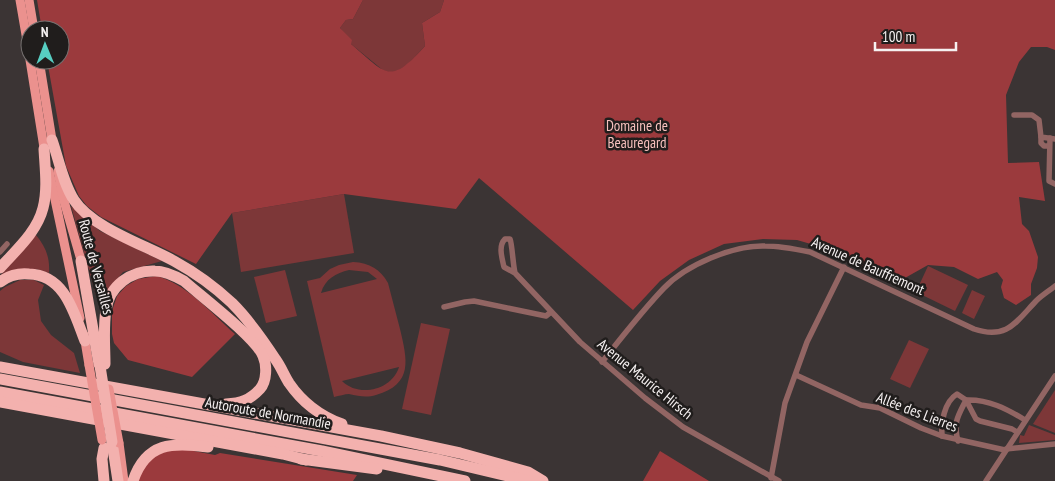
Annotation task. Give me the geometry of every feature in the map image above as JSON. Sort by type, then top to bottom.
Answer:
[{"type":"highway","points":[[52,140],[66,184],[75,201],[86,213],[101,224],[175,262],[202,279],[232,303],[258,332],[299,396],[314,410],[328,419],[341,424],[382,436]]},
{"type":"highway","points":[[0,268],[26,240],[40,216],[45,198],[44,149]]},
{"type":"highway","points":[[81,261],[100,366],[109,443],[118,481]]},
{"type":"highway","points":[[100,366],[106,309],[111,293],[124,279],[137,273],[156,271],[171,274],[184,281],[253,341],[263,356],[266,372],[262,387],[249,400],[237,404],[199,403]]},
{"type":"highway","points":[[0,282],[14,275],[24,274],[36,274],[51,281],[60,288],[67,298],[85,341]]},
{"type":"highway","points":[[0,358],[15,366],[38,373]]},
{"type":"highway","points":[[0,367],[382,436],[460,453],[528,472],[543,481]]},
{"type":"highway","name":"Autoroute de Normandie","points":[[0,379],[440,460],[529,481]]},
{"type":"highway","name":"Autoroute de Normandie","points":[[0,392],[412,469],[465,481]]},
{"type":"highway","points":[[0,402],[283,454],[306,460]]},
{"type":"highway","points":[[104,481],[109,443]]},
{"type":"highway","points":[[133,481],[136,470],[144,459],[155,450],[170,445],[187,444],[392,471],[412,469]]},
{"type":"main road","name":"Route de Versailles","points":[[20,0],[23,20]]},
{"type":"main road","points":[[29,0],[32,20]]},
{"type":"main road","name":"Route de Versailles","points":[[32,70],[44,149],[85,341],[100,366]]},
{"type":"main road","name":"Route de Versailles","points":[[41,70],[62,194],[81,261]]},
{"type":"main road","points":[[109,443],[109,481]]},
{"type":"main road","points":[[109,443],[124,481]]},
{"type":"street","points":[[1014,115],[1032,115],[1039,120],[1041,143],[1044,146],[1049,146]]},
{"type":"street","points":[[1041,137],[1053,138],[1049,146],[1049,181],[1055,184]]},
{"type":"street","name":"Avenue Maurice Hirsch","points":[[515,273],[512,243],[510,239],[505,238],[501,242],[504,267],[515,273],[551,312],[602,362],[645,398],[684,427],[779,481]]},
{"type":"street","points":[[0,252],[8,244]]},
{"type":"street","name":"Avenue de Bauffremont","points":[[602,362],[665,287],[692,267],[726,252],[763,246],[795,248],[810,252],[984,332],[999,332],[1011,327],[1038,298],[1055,286]]},
{"type":"street","points":[[771,478],[784,408],[807,342],[844,267]]},
{"type":"street","points":[[444,307],[474,302],[546,316],[551,312]]},
{"type":"street","name":"Allée des Lierres","points":[[796,374],[861,405],[880,408],[921,428],[958,441],[1006,449],[1055,444]]},
{"type":"street","points":[[986,481],[1055,376]]},
{"type":"street","points":[[942,436],[942,421],[952,397],[957,394],[966,400],[976,419],[1017,432]]},
{"type":"street","points":[[966,400],[978,399],[1008,409],[1025,420]]},
{"type":"street","points":[[958,441],[955,422],[966,400]]},
{"type":"shaded area","points":[[363,0],[444,0],[440,12],[422,23],[425,46],[408,64],[394,73],[384,71],[351,44],[340,28],[346,20],[353,19]]},
{"type":"shaded area","points":[[344,194],[354,253],[241,272],[232,213]]},
{"type":"shaded area","points":[[71,206],[100,231],[162,261],[123,272],[104,295],[96,295]]},
{"type":"shaded area","points":[[36,235],[47,253],[49,273],[36,269],[0,276]]},
{"type":"shaded area","points":[[353,262],[369,265],[378,270],[388,283],[403,340],[406,360],[402,377],[397,384],[376,395],[366,397],[349,394],[334,397],[307,281],[320,278],[330,269]],"holes":[[[349,270],[368,272],[377,279],[321,293],[325,284],[332,277]],[[399,367],[390,381],[374,389],[357,389],[342,381]]]},
{"type":"shaded area","points":[[928,266],[968,285],[955,311],[916,292]]},
{"type":"shaded area","points":[[285,270],[297,316],[266,323],[254,277]]},
{"type":"shaded area","points":[[20,280],[34,280],[44,285],[38,300],[41,321],[51,335],[74,353],[80,373],[23,362],[0,352],[0,291]]},
{"type":"shaded area","points":[[972,290],[985,296],[974,319],[962,313]]},
{"type":"shaded area","points":[[421,323],[450,329],[431,415],[402,409]]},
{"type":"shaded area","points":[[909,340],[929,349],[910,388],[890,379]]},
{"type":"shaded area","points":[[1055,390],[1055,433],[1033,424]]},
{"type":"shaded area","points":[[1029,425],[1055,435],[1055,440],[1019,443],[1020,435],[1024,436]]},
{"type":"green space","name":"Domaine de Beauregard","points":[[37,0],[363,0],[353,19],[346,20],[340,28],[352,40],[351,44],[373,63],[388,71],[395,71],[413,59],[425,46],[422,23],[440,12],[444,0],[1055,0],[1055,50],[1047,47],[1031,47],[1019,62],[1006,95],[1008,163],[1039,162],[1045,201],[1019,197],[1022,224],[1029,231],[1038,257],[1037,268],[1031,284],[1031,295],[1016,305],[1004,298],[1001,287],[1003,280],[997,272],[978,279],[954,267],[928,265],[896,283],[828,249],[797,240],[763,239],[724,244],[689,260],[660,281],[633,310],[479,178],[456,209],[344,194],[232,213],[196,264],[101,217],[87,206],[79,196],[66,166],[49,70],[70,70],[70,20],[40,20]]},
{"type":"green space","points":[[156,276],[178,285],[188,292],[235,334],[192,377],[128,360],[114,343],[112,311],[117,296],[126,286],[138,279]]},
{"type":"green space","points":[[183,449],[215,455],[220,453],[357,475],[353,481],[137,481],[154,457],[166,451]]},
{"type":"green space","points":[[660,451],[709,481],[643,481]]}]
